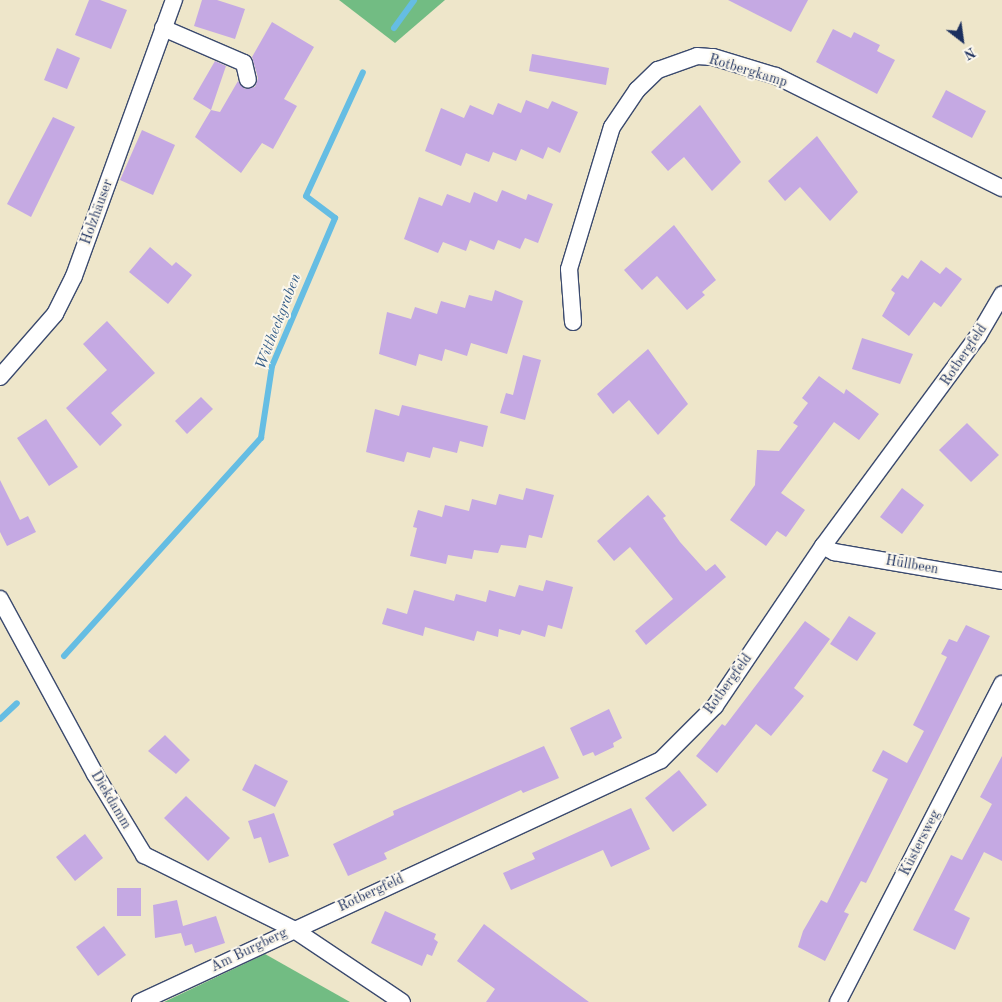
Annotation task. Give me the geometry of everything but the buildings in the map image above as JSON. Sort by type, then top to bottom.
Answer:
[{"type":"street","name":"Holzhäuser","points":[[0,377],[55,314],[74,276],[174,0]]},
{"type":"street","points":[[163,28],[244,63],[248,80]]},
{"type":"street","name":"Rotbergkamp","points":[[573,322],[569,269],[612,127],[637,90],[658,70],[697,56],[713,57],[776,76],[1002,188]]},
{"type":"street","name":"Rotbergfeld","points":[[293,929],[660,760],[715,706],[823,546],[934,399],[978,336],[1002,295]]},
{"type":"street","name":"Hüllbeen","points":[[823,546],[834,552],[1002,581]]},
{"type":"street","name":"Diekdamm","points":[[0,599],[95,774],[144,855],[293,929]]},
{"type":"street","name":"Küstersweg","points":[[838,1002],[1002,684]]},
{"type":"street","name":"Am Burgberg","points":[[140,1002],[293,929],[402,1002]]},
{"type":"green space","points":[[339,0],[445,0],[395,43]]},
{"type":"green space","points":[[265,954],[350,1002],[164,1002]]},
{"type":"waterway","name":"Wittheckgraben","points":[[394,28],[414,0]]},
{"type":"waterway","name":"Wittheckgraben","points":[[64,656],[261,438],[272,366],[335,218],[306,196],[363,72]]},
{"type":"waterway","name":"Wittheckgraben","points":[[0,719],[17,703]]}]
